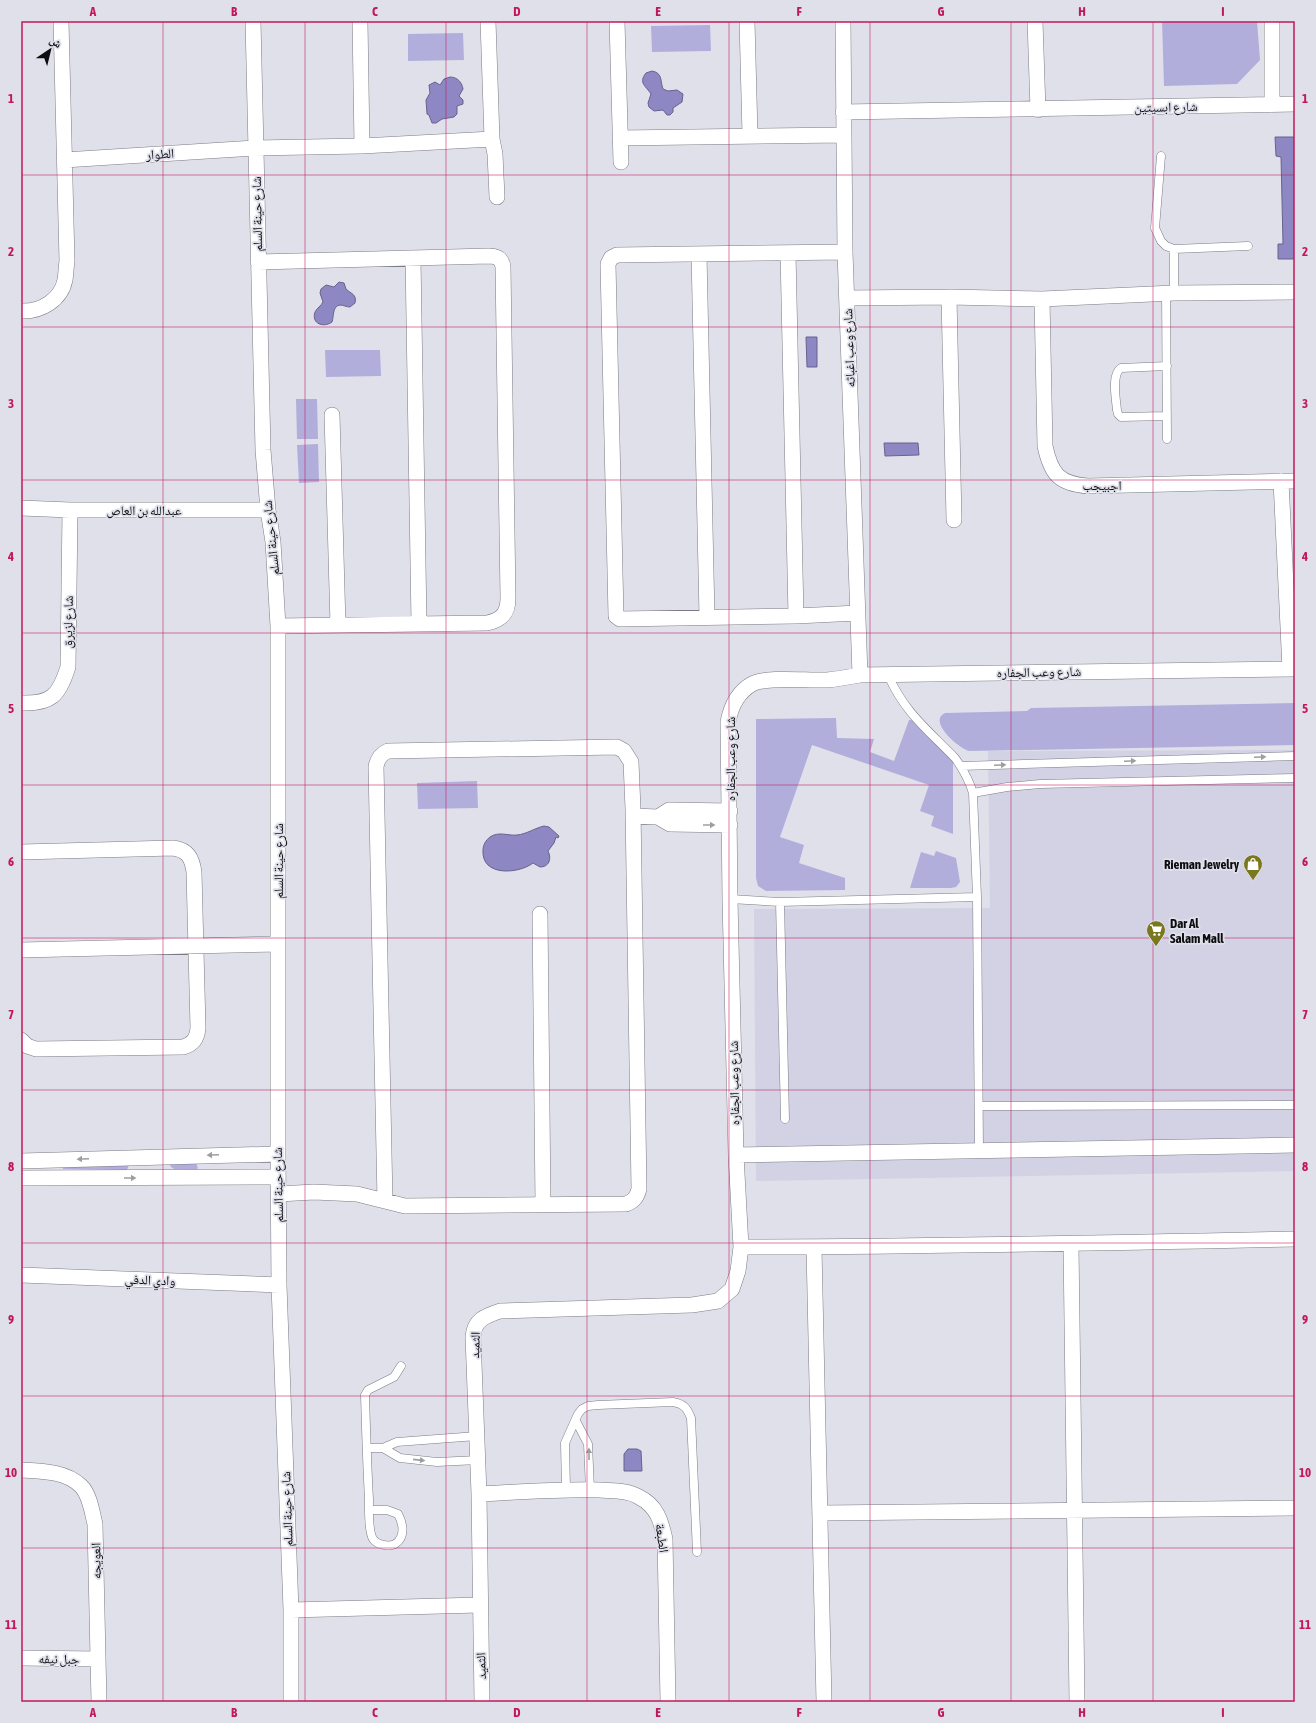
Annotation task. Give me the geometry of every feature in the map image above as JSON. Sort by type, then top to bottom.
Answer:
[{"type":"street","points":[[21,311],[29,312],[46,307],[57,296],[65,281],[67,261],[61,21]]},
{"type":"street","name":"شارع حينة السلم","points":[[253,21],[263,450],[268,510],[273,542],[278,626],[279,1285],[291,1610],[291,1702]]},
{"type":"street","points":[[360,21],[362,146]]},
{"type":"street","points":[[488,21],[492,139],[495,154],[497,196]]},
{"type":"street","points":[[617,21],[621,162]]},
{"type":"street","points":[[747,21],[750,135]]},
{"type":"street","name":"شارع وعب اغباثه","points":[[843,21],[845,252],[860,675]]},
{"type":"street","points":[[1035,21],[1038,110]]},
{"type":"street","points":[[1272,21],[1272,105]]},
{"type":"street","name":"شارع ابسيتين","points":[[843,112],[1038,110],[1295,104]]},
{"type":"street","points":[[620,138],[750,135],[844,135]]},
{"type":"street","name":"الطوار","points":[[64,160],[255,148],[362,146],[492,139]]},
{"type":"street","points":[[845,252],[617,255],[611,258],[608,264],[616,616],[620,619],[796,616],[858,613]]},
{"type":"street","points":[[788,253],[796,616]]},
{"type":"street","points":[[700,254],[707,617]]},
{"type":"street","points":[[258,262],[493,256],[497,257],[502,263],[508,590],[508,607],[504,616],[496,621],[419,624],[278,626]]},
{"type":"street","points":[[413,258],[419,624]]},
{"type":"street","points":[[847,298],[949,297],[1042,299],[1170,293],[1295,292]]},
{"type":"street","points":[[949,297],[954,520]]},
{"type":"street","name":"اجبيجب","points":[[1042,299],[1045,446],[1052,469],[1058,477],[1076,485],[1088,486],[1288,481],[1292,669]]},
{"type":"street","points":[[332,415],[338,625]]},
{"type":"street","name":"عبدالله بن العاص","points":[[21,508],[70,510],[268,510]]},
{"type":"street","name":"شارع لزيرق","points":[[21,703],[35,704],[48,700],[57,691],[64,680],[68,667],[70,510]]},
{"type":"street","name":"شارع وعب الجفاره","points":[[732,1289],[738,1271],[741,1247],[736,1155],[730,899],[728,722],[730,710],[744,690],[754,683],[770,680],[826,680],[860,675],[1292,669]]},
{"type":"street","points":[[279,1194],[314,1192],[357,1194],[385,1201],[405,1206],[626,1204],[638,1195],[631,762],[624,751],[617,747],[388,751],[380,756],[376,766],[385,1201]]},
{"type":"street","points":[[633,816],[658,817],[669,810],[730,818]]},
{"type":"street","points":[[21,852],[181,849],[188,854],[192,861],[197,945],[198,1028],[197,1036],[194,1042],[183,1047],[36,1049],[27,1046],[21,1040]]},
{"type":"street","points":[[540,914],[543,1205]]},
{"type":"street","points":[[21,950],[278,944]]},
{"type":"street","points":[[736,1155],[1295,1145]]},
{"type":"street","points":[[21,1160],[278,1154]]},
{"type":"street","points":[[21,1178],[278,1178]]},
{"type":"street","points":[[741,1247],[814,1248],[1071,1244],[1295,1238]]},
{"type":"street","points":[[1071,1244],[1077,1702]]},
{"type":"street","points":[[814,1248],[824,1702]]},
{"type":"street","name":"وادي الدفي","points":[[21,1275],[279,1285]]},
{"type":"street","name":"الثميد","points":[[482,1702],[479,1605],[479,1494],[474,1329],[477,1323],[487,1315],[500,1311],[692,1305],[718,1300],[732,1289]]},
{"type":"street","name":"العويجه","points":[[21,1470],[45,1471],[66,1476],[81,1486],[90,1503],[95,1524],[99,1702]]},
{"type":"street","name":"الطبعة","points":[[479,1494],[566,1490],[623,1491],[639,1496],[653,1507],[661,1521],[665,1539],[668,1702]]},
{"type":"street","points":[[821,1513],[1295,1508]]},
{"type":"street","points":[[291,1610],[479,1605]]},
{"type":"street","name":"جبل نيفه","points":[[21,1658],[98,1659]]},
{"type":"lane","points":[[1161,156],[1155,228],[1161,241],[1166,246],[1174,249],[1248,246]]},
{"type":"lane","points":[[1167,439],[1167,366],[1170,293],[1174,249]]},
{"type":"lane","points":[[1167,366],[1121,368],[1115,376],[1117,410],[1121,417],[1167,416]]},
{"type":"lane","points":[[888,675],[910,713],[955,758],[961,766],[970,783],[973,793],[977,897],[979,1151]]},
{"type":"lane","points":[[961,766],[1295,756]]},
{"type":"lane","points":[[973,793],[1007,787],[1040,784],[1295,778]]},
{"type":"lane","points":[[730,899],[780,902],[977,897]]},
{"type":"lane","points":[[780,902],[785,1119]]},
{"type":"lane","points":[[979,1106],[1295,1105]]},
{"type":"lane","points":[[369,1510],[387,1510],[398,1514],[403,1528],[401,1537],[397,1542],[386,1546],[375,1541],[371,1533],[369,1510],[365,1395],[368,1390],[394,1377],[401,1366]]},
{"type":"lane","points":[[566,1490],[565,1443],[578,1414],[582,1409],[588,1406],[673,1402],[685,1405],[690,1418],[697,1552]]},
{"type":"lane","points":[[576,1421],[588,1444],[590,1490]]},
{"type":"lane","points":[[367,1448],[383,1448],[397,1442],[477,1436]]},
{"type":"lane","points":[[383,1448],[400,1458],[437,1462],[478,1460]]},
{"type":"shaded area","points":[[1162,21],[1257,21],[1260,60],[1237,84],[1164,86]]},
{"type":"shaded area","points":[[710,25],[711,51],[652,52],[651,26]]},
{"type":"shaded area","points":[[463,33],[464,60],[408,61],[408,34]]},
{"type":"shaded area","points":[[652,71],[660,75],[663,89],[668,91],[677,90],[683,94],[682,102],[673,108],[673,112],[670,115],[667,115],[663,110],[654,111],[649,107],[648,103],[651,94],[644,84],[643,79],[646,73]]},
{"type":"shaded area","points":[[450,77],[459,80],[462,84],[463,89],[459,96],[463,100],[463,104],[457,106],[457,114],[454,117],[442,119],[436,123],[432,123],[429,115],[427,114],[426,100],[430,93],[429,85],[435,82],[440,85],[444,79]]},
{"type":"shaded area","points":[[1275,137],[1295,137],[1295,259],[1278,259],[1278,244],[1283,244],[1281,157],[1276,156]]},
{"type":"shaded area","points":[[339,282],[344,283],[346,289],[353,294],[355,303],[350,307],[341,305],[337,306],[334,310],[332,322],[325,325],[319,324],[314,316],[315,312],[323,302],[320,293],[321,289],[326,285],[334,287]]},
{"type":"shaded area","points":[[806,337],[817,337],[817,367],[807,367]]},
{"type":"shaded area","points":[[325,350],[380,350],[381,376],[326,377]]},
{"type":"shaded area","points":[[296,399],[317,399],[318,439],[297,439]]},
{"type":"shaded area","points":[[884,443],[918,443],[919,455],[885,456]]},
{"type":"shaded area","points":[[318,444],[319,482],[299,483],[297,445]]},
{"type":"shaded area","points":[[1295,703],[1295,745],[969,751],[958,745],[946,734],[940,722],[940,717],[945,713],[1027,711],[1031,708]]},
{"type":"shaded area","points":[[836,718],[837,738],[874,739],[870,752],[894,761],[909,720],[915,720],[950,754],[953,763],[953,834],[931,826],[934,816],[920,811],[929,785],[812,745],[780,837],[804,845],[799,863],[845,878],[845,890],[766,891],[758,886],[756,878],[756,719]]},
{"type":"shaded area","points":[[1295,750],[1295,1171],[756,1181],[754,909],[990,908],[988,751]]},
{"type":"shaded area","points":[[477,781],[478,808],[418,809],[417,783]]},
{"type":"shaded area","points":[[544,826],[549,827],[559,836],[558,838],[556,837],[554,843],[548,851],[550,860],[546,866],[540,867],[533,863],[527,867],[510,871],[502,871],[494,869],[488,865],[484,859],[484,846],[486,841],[493,835],[521,834]]},
{"type":"shaded area","points":[[936,851],[956,858],[960,882],[956,887],[951,888],[910,888],[921,852],[934,856]]},
{"type":"shaded area","points":[[196,1163],[198,1168],[196,1170],[174,1169],[170,1166],[171,1164]]},
{"type":"shaded area","points":[[129,1165],[127,1170],[63,1169],[63,1166]]},
{"type":"shaded area","points":[[628,1449],[637,1449],[641,1451],[642,1471],[624,1471],[624,1454]]},
{"type":"place","name":"Rieman Jewelry","points":[[1253,881]]},
{"type":"place","name":"Dar Al Salam Mall","points":[[1156,947]]}]
